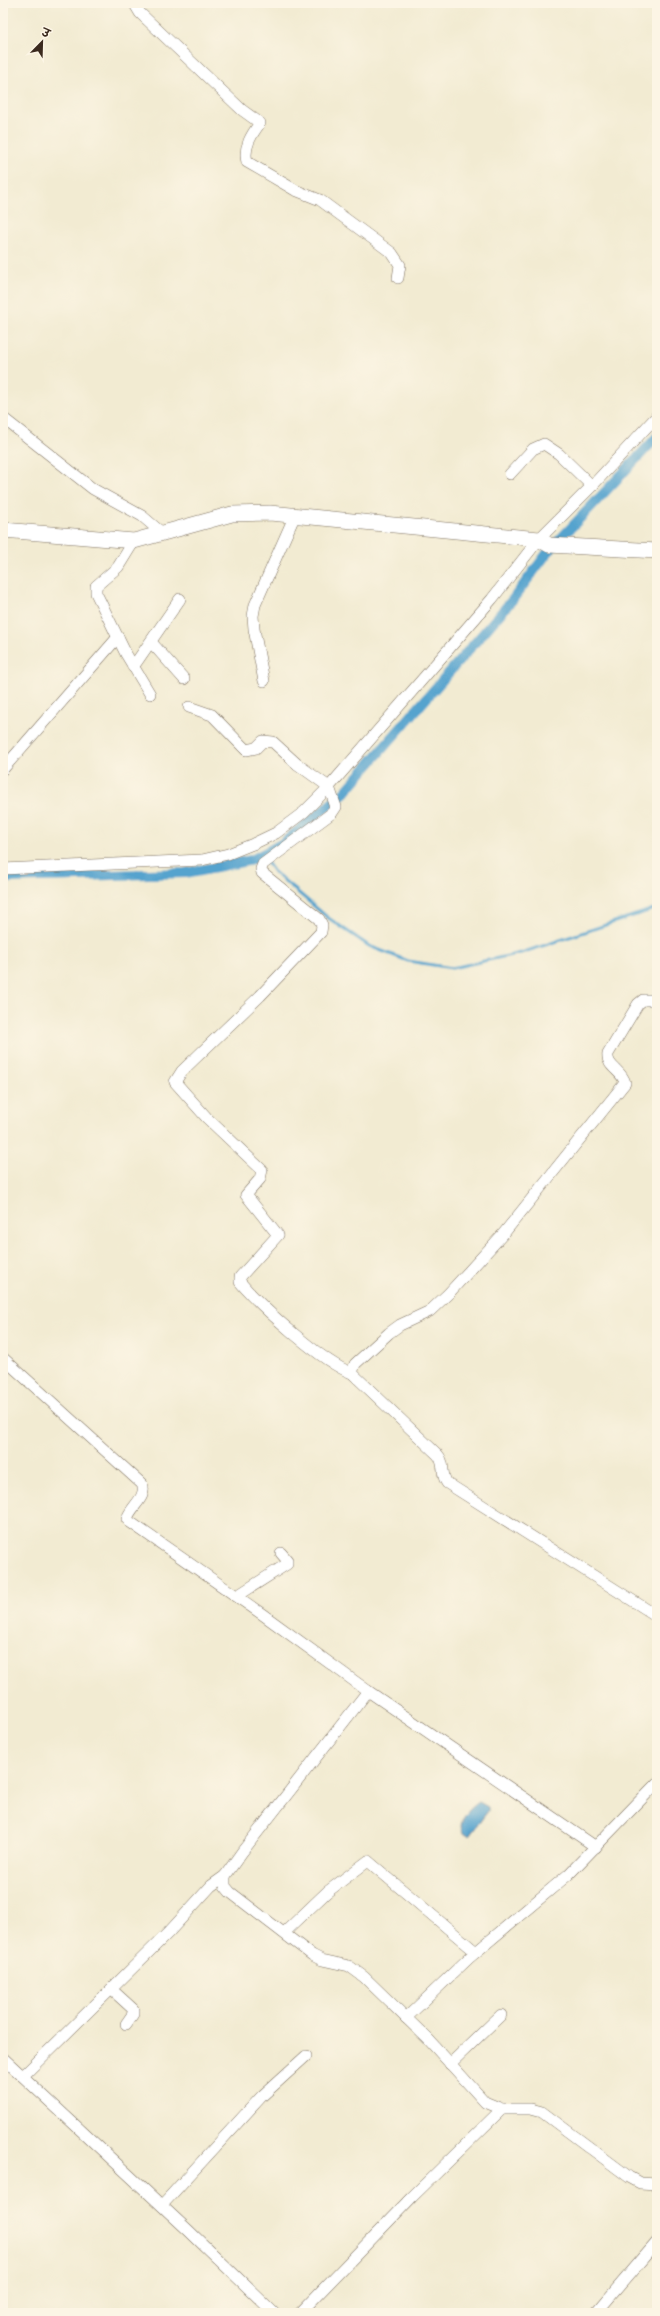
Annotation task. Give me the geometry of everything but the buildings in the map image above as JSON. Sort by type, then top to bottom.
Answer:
[{"type":"main road","points":[[3,530],[134,541],[232,514],[270,513],[549,543],[657,551]]},
{"type":"street","points":[[134,3],[140,13],[236,105],[260,123],[251,135],[245,154],[247,162],[295,190],[320,200],[392,254],[400,265],[398,278]]},
{"type":"street","points":[[3,868],[193,861],[222,855],[253,844],[292,823],[330,791],[492,599],[549,543],[592,486],[657,416]]},
{"type":"street","points":[[3,418],[93,489],[142,516],[162,534]]},
{"type":"street","points":[[510,474],[533,449],[544,444],[559,454],[592,486]]},
{"type":"street","points":[[264,681],[253,616],[255,604],[294,516]]},
{"type":"street","points":[[134,541],[118,567],[96,586],[96,593],[98,600],[133,667],[150,694]]},
{"type":"street","points":[[133,667],[180,599]]},
{"type":"street","points":[[3,769],[118,637]]},
{"type":"street","points":[[151,642],[184,679]]},
{"type":"street","points":[[190,707],[212,715],[246,750],[256,748],[263,741],[273,742],[330,791],[336,807],[332,812],[261,868],[262,873],[319,919],[323,928],[309,945],[260,996],[182,1071],[175,1082],[176,1086],[207,1118],[262,1170],[260,1179],[246,1194],[278,1235],[240,1277],[240,1282],[269,1312],[299,1337],[340,1369],[352,1372],[438,1455],[443,1462],[443,1475],[447,1483],[657,1616]]},
{"type":"street","points":[[352,1372],[355,1364],[389,1333],[400,1325],[430,1310],[449,1293],[504,1233],[546,1183],[625,1083],[623,1077],[609,1062],[608,1054],[638,1004],[643,1000],[657,1000]]},
{"type":"street","points":[[3,1358],[142,1484],[144,1490],[128,1514],[127,1518],[130,1522],[237,1596],[368,1692],[596,1847]]},
{"type":"street","points":[[237,1596],[287,1564],[287,1560],[281,1553]]},
{"type":"street","points":[[23,2076],[169,1932],[211,1886],[225,1876],[265,1822],[368,1692]]},
{"type":"street","points":[[406,2018],[476,1952],[531,1908],[596,1847],[657,1783]]},
{"type":"street","points":[[284,1933],[327,1892],[368,1861],[476,1952]]},
{"type":"street","points":[[225,1876],[224,1883],[230,1892],[304,1949],[322,1960],[351,1967],[364,1977],[406,2018],[485,2102],[502,2109],[531,2109],[542,2112],[629,2177],[640,2183],[657,2184]]},
{"type":"street","points":[[111,1989],[133,2009],[133,2014],[126,2024]]},
{"type":"street","points":[[450,2064],[501,2015]]},
{"type":"street","points":[[162,2205],[262,2096],[306,2056]]},
{"type":"street","points":[[3,2058],[162,2205],[274,2313]]},
{"type":"street","points":[[300,2313],[412,2197],[502,2109]]},
{"type":"street","points":[[596,2313],[657,2242]]},
{"type":"water","points":[[479,1802],[488,1807],[488,1811],[469,1836],[461,1829],[461,1824],[470,1809]]},
{"type":"waterway","points":[[3,878],[185,873],[252,860],[283,843],[344,793],[513,599],[548,552],[657,437]]},
{"type":"waterway","points":[[262,855],[274,872],[327,917],[369,946],[408,961],[452,968],[521,953],[657,908]]}]
